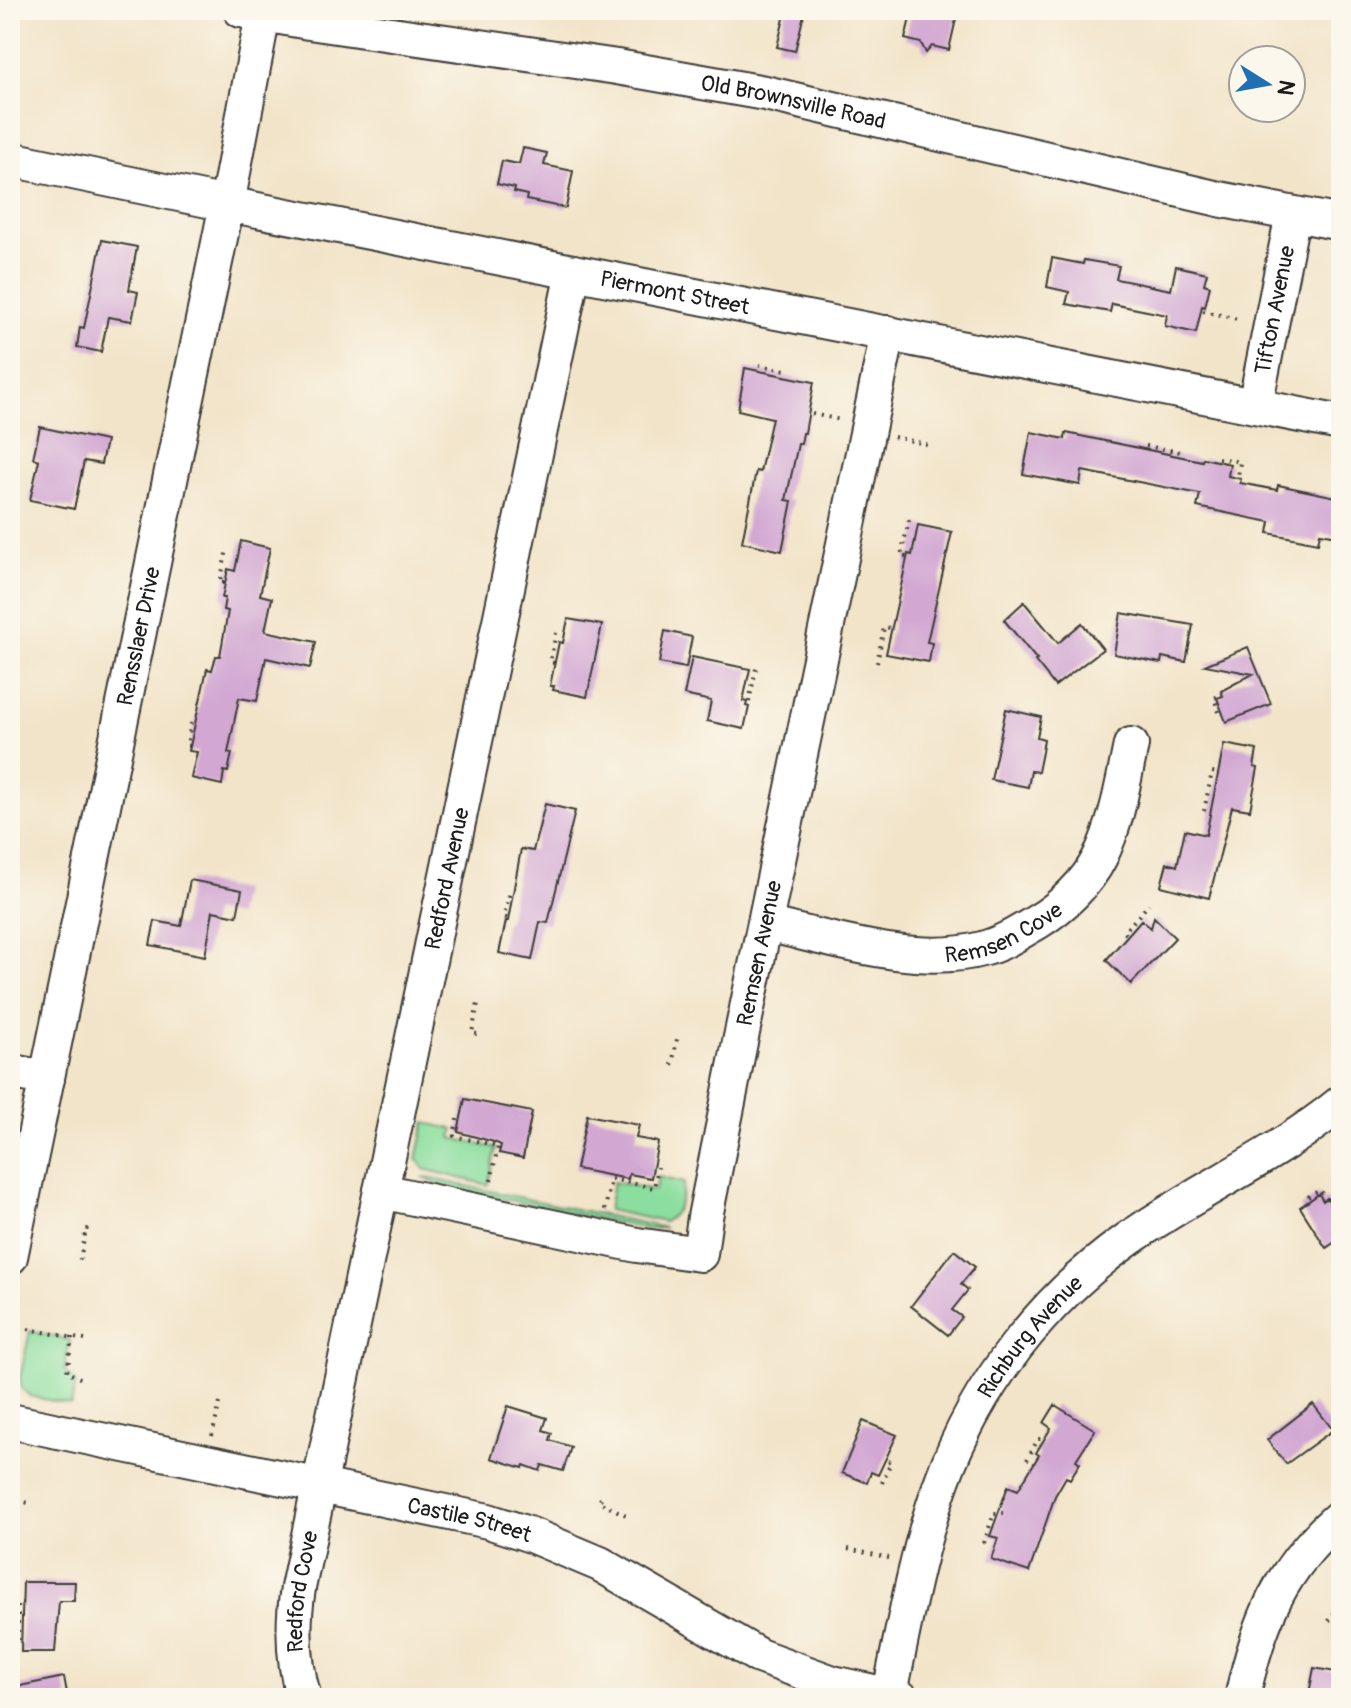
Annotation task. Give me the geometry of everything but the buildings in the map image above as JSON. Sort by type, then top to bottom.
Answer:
[{"type":"street","name":"Rensslaer Drive","points":[[10,1257],[227,204],[252,13]]},
{"type":"street","name":"Old Brownsville Road","points":[[252,13],[601,64],[765,93],[1341,223]]},
{"type":"street","name":"Piermont Street","points":[[10,159],[1341,423]]},
{"type":"street","name":"Tifton Avenue","points":[[1255,406],[1293,214]]},
{"type":"street","name":"Redford Avenue","points":[[320,1485],[573,272]]},
{"type":"street","name":"Remsen Avenue","points":[[381,1191],[637,1245],[700,1254],[705,1217],[888,333]]},
{"type":"street","name":"Remsen Cove","points":[[765,924],[886,950],[928,953],[982,949],[1019,933],[1061,905],[1100,858],[1117,811],[1131,745]]},
{"type":"street","points":[[10,1071],[47,1079]]},
{"type":"street","name":"Richburg Avenue","points":[[893,1697],[922,1546],[943,1479],[960,1439],[1009,1355],[1051,1306],[1126,1241],[1341,1103]]},
{"type":"street","name":"Castile Street","points":[[10,1421],[488,1521],[600,1564],[759,1656],[822,1679],[893,1697]]},
{"type":"street","name":"Redford Cove","points":[[304,1698],[297,1670],[295,1609],[320,1485]]},
{"type":"street","points":[[1242,1698],[1256,1639],[1271,1602],[1308,1546],[1341,1516]]},
{"type":"path","points":[[1203,311],[1242,320]]},
{"type":"path","points":[[759,365],[786,370],[785,374]]},
{"type":"path","points":[[812,414],[845,421]]},
{"type":"path","points":[[893,437],[930,445]]},
{"type":"path","points":[[1146,446],[1181,452]]},
{"type":"path","points":[[1218,458],[1240,462],[1238,476]]},
{"type":"path","points":[[906,557],[901,556],[910,515]]},
{"type":"path","points":[[224,583],[220,583],[227,549]]},
{"type":"path","points":[[877,663],[884,627],[890,628]]},
{"type":"path","points":[[554,663],[550,662],[557,628]]},
{"type":"path","points":[[749,702],[757,664]]},
{"type":"path","points":[[1219,712],[1214,698],[1221,695]]},
{"type":"path","points":[[190,746],[187,745],[191,723]]},
{"type":"path","points":[[1204,811],[1212,772],[1217,773]]},
{"type":"path","points":[[507,918],[504,917],[510,892]]},
{"type":"path","points":[[1126,934],[1124,932],[1149,904]]},
{"type":"path","points":[[477,1034],[472,1033],[478,1003]]},
{"type":"path","points":[[672,1065],[678,1034]]},
{"type":"path","points":[[457,1119],[454,1136],[498,1146],[489,1188]]},
{"type":"path","points":[[605,1212],[611,1178],[654,1188],[658,1167]]},
{"type":"path","points":[[1308,1197],[1320,1190],[1325,1197]]},
{"type":"path","points":[[80,1260],[86,1229],[90,1229]]},
{"type":"path","points":[[28,1329],[90,1341]]},
{"type":"path","points":[[72,1337],[67,1372],[84,1380]]},
{"type":"path","points":[[212,1437],[220,1403]]},
{"type":"path","points":[[1027,1460],[1038,1439],[1043,1439]]},
{"type":"path","points":[[882,1483],[891,1462],[886,1460]]},
{"type":"path","points":[[601,1498],[599,1502],[626,1515]]},
{"type":"path","points":[[10,1499],[33,1504]]},
{"type":"path","points":[[984,1543],[994,1513],[1004,1513]]},
{"type":"path","points":[[848,1549],[895,1560]]},
{"type":"path","points":[[1329,1621],[1341,1602]]},
{"type":"path","points":[[18,1640],[18,1603],[25,1603]]},
{"type":"green space","points":[[425,1123],[454,1129],[452,1138],[496,1148],[488,1185],[424,1169],[417,1159]]},
{"type":"green space","points":[[423,1177],[665,1228],[647,1229],[437,1185]]},
{"type":"green space","points":[[658,1177],[684,1183],[677,1210],[664,1222],[608,1210],[613,1182],[655,1190]]},
{"type":"green space","points":[[30,1331],[70,1340],[64,1370],[76,1383],[71,1405],[30,1396],[22,1389],[20,1378]]}]
